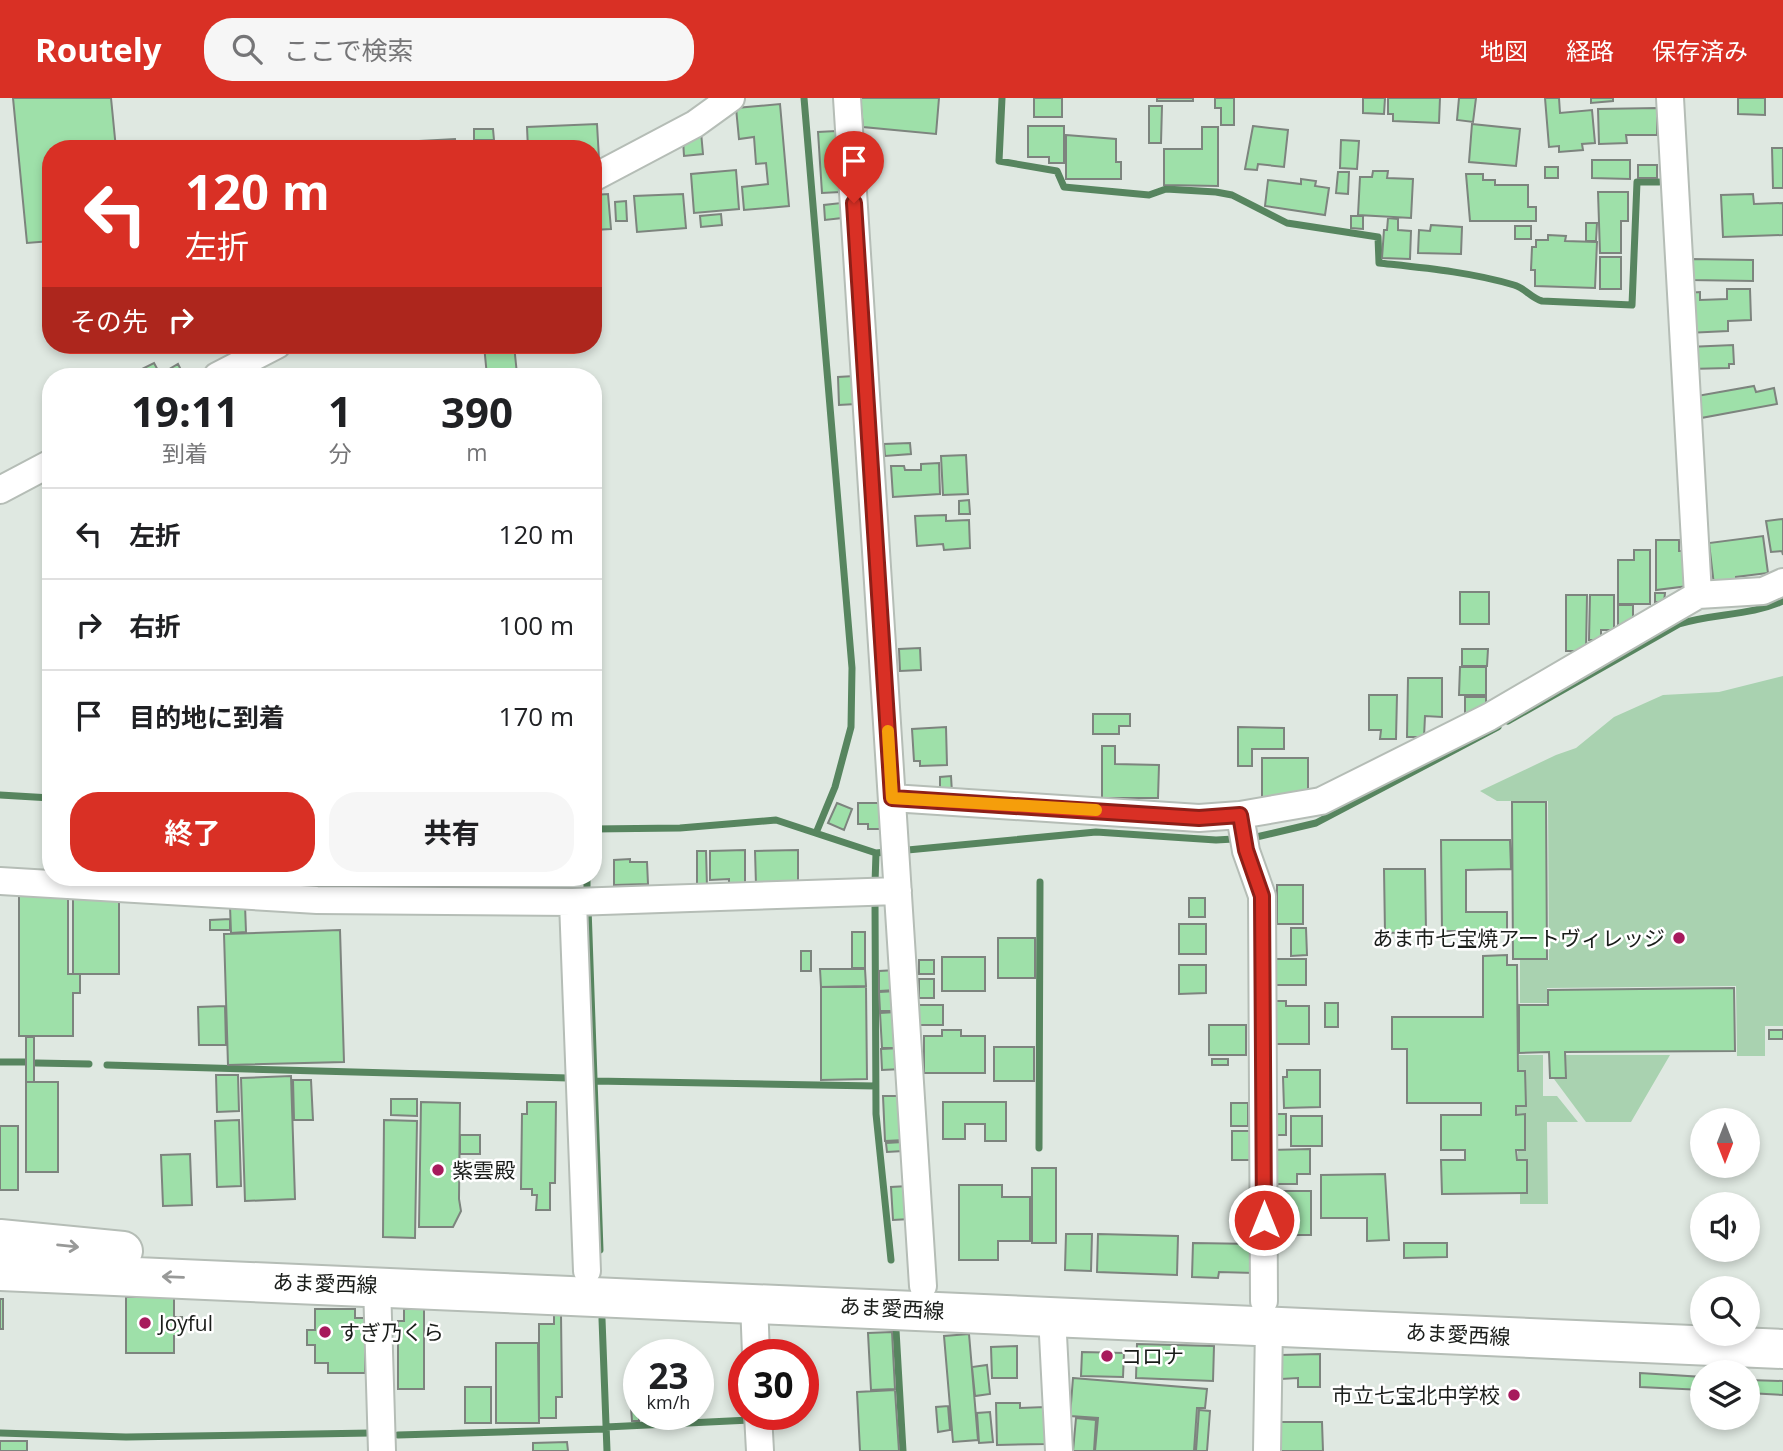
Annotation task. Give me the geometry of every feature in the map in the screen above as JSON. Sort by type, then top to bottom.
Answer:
[{"type":"main road","name":"あま愛西線","points":[[0,1239],[100,1250],[923,1286],[1783,1349]]},
{"type":"main road","name":"あま愛西線","points":[[0,1271],[377,1285],[1052,1316],[1267,1313],[1690,1321]]},
{"type":"main road","points":[[1760,1323],[1783,1324]]},
{"type":"street","points":[[602,173],[695,124],[731,98]]},
{"type":"street","points":[[847,98],[923,1286]]},
{"type":"street","points":[[1670,98],[1698,595]]},
{"type":"street","points":[[232,368],[260,354]]},
{"type":"street","points":[[0,490],[42,468]]},
{"type":"street","points":[[892,798],[1199,818],[1243,831],[1321,801],[1489,717],[1698,595],[1763,591],[1783,582]]},
{"type":"street","points":[[1243,831],[1262,896],[1267,1451]]},
{"type":"street","points":[[83,886],[317,900],[583,901],[896,866]]},
{"type":"street","points":[[0,881],[42,884]]},
{"type":"street","points":[[583,901],[587,1271]]},
{"type":"street","points":[[377,1285],[382,1451]]},
{"type":"street","points":[[754,1302],[755,1339]]},
{"type":"street","points":[[1052,1316],[1059,1451]]},
{"type":"street","points":[[759,1430],[760,1451]]},
{"type":"green space","points":[[1783,676],[1783,1026],[1765,1026],[1765,1056],[1737,1056],[1736,986],[1547,988],[1547,1003],[1520,1003],[1520,960],[1549,960],[1548,801],[1497,801],[1480,791],[1576,748],[1614,717],[1663,695],[1719,692]]},
{"type":"green space","points":[[1519,1055],[1543,1055],[1543,1096],[1557,1096],[1578,1122],[1547,1122],[1548,1204],[1520,1204],[1520,1194],[1528,1194],[1528,1160],[1518,1159],[1518,1150],[1526,1150],[1526,1115],[1517,1114],[1517,1106],[1526,1106],[1526,1071],[1519,1070]]},
{"type":"green space","points":[[1566,1055],[1670,1055],[1631,1122],[1586,1122],[1554,1079],[1566,1079]]},
{"type":"building","points":[[13,98],[111,98],[115,140],[42,140],[42,242],[27,243]]},
{"type":"building","points":[[860,98],[939,98],[936,134],[863,127]]},
{"type":"building","points":[[1034,98],[1062,98],[1062,117],[1034,117]]},
{"type":"building","points":[[1157,98],[1193,98],[1193,101],[1157,101]]},
{"type":"building","points":[[1215,98],[1234,98],[1234,125],[1221,125],[1221,108],[1215,108]]},
{"type":"building","points":[[1363,98],[1385,98],[1384,114],[1363,113]]},
{"type":"building","points":[[1388,98],[1440,98],[1439,123],[1393,121],[1393,114],[1388,114]]},
{"type":"building","points":[[1459,98],[1476,98],[1473,122],[1457,120]]},
{"type":"building","points":[[1545,98],[1559,98],[1560,113],[1592,110],[1595,143],[1582,144],[1583,150],[1559,152],[1559,146],[1549,147]]},
{"type":"building","points":[[1591,98],[1613,98],[1613,101],[1591,103]]},
{"type":"building","points":[[1738,98],[1765,98],[1765,115],[1738,114]]},
{"type":"building","points":[[780,104],[789,206],[744,210],[742,187],[768,184],[766,163],[756,164],[754,137],[739,139],[736,108]]},
{"type":"building","points":[[1149,106],[1162,106],[1161,143],[1149,143]]},
{"type":"building","points":[[1657,108],[1657,135],[1626,135],[1627,143],[1599,144],[1598,109]]},
{"type":"building","points":[[597,124],[598,140],[528,140],[527,127]]},
{"type":"building","points":[[1472,124],[1520,129],[1516,166],[1469,162]]},
{"type":"building","points":[[1028,126],[1064,126],[1064,163],[1049,163],[1049,157],[1028,157]]},
{"type":"building","points":[[1253,126],[1288,130],[1284,167],[1258,164],[1257,170],[1245,169]]},
{"type":"building","points":[[1202,127],[1218,127],[1218,186],[1164,185],[1164,149],[1202,149]]},
{"type":"building","points":[[474,129],[493,129],[494,140],[474,140]]},
{"type":"building","points":[[836,131],[840,192],[822,193],[818,132]]},
{"type":"building","points":[[701,132],[703,154],[684,156],[683,140]]},
{"type":"building","points":[[1066,135],[1116,139],[1116,162],[1121,162],[1121,179],[1066,179]]},
{"type":"building","points":[[1341,140],[1359,141],[1357,169],[1340,168]]},
{"type":"building","points":[[1772,148],[1783,148],[1783,188],[1773,188]]},
{"type":"building","points":[[1592,160],[1630,160],[1630,179],[1592,178]]},
{"type":"building","points":[[1638,165],[1657,165],[1657,178],[1638,178]]},
{"type":"building","points":[[1545,167],[1558,167],[1558,178],[1545,178]]},
{"type":"building","points":[[736,170],[739,209],[694,213],[691,174]]},
{"type":"building","points":[[1373,171],[1388,171],[1387,178],[1413,179],[1411,218],[1358,215],[1360,177],[1372,177]]},
{"type":"building","points":[[1338,172],[1349,172],[1348,194],[1336,193]]},
{"type":"building","points":[[1466,174],[1483,174],[1483,180],[1495,180],[1495,185],[1528,185],[1528,207],[1536,207],[1536,221],[1470,221]]},
{"type":"building","points":[[1301,179],[1316,181],[1315,186],[1329,188],[1325,215],[1265,206],[1268,180],[1301,184]]},
{"type":"building","points":[[1598,192],[1628,192],[1628,221],[1621,221],[1621,253],[1600,253]]},
{"type":"building","points":[[602,194],[608,194],[611,229],[602,230]]},
{"type":"building","points":[[683,194],[686,228],[637,232],[634,196]]},
{"type":"building","points":[[1753,194],[1754,204],[1783,203],[1783,235],[1723,237],[1721,195]]},
{"type":"building","points":[[626,201],[627,221],[616,221],[615,202]]},
{"type":"building","points":[[841,203],[842,218],[825,220],[824,205]]},
{"type":"building","points":[[721,214],[722,225],[701,227],[700,216]]},
{"type":"building","points":[[1351,216],[1363,216],[1363,229],[1351,228]]},
{"type":"building","points":[[1388,218],[1398,219],[1398,230],[1411,231],[1410,259],[1382,258],[1384,230],[1387,230]]},
{"type":"building","points":[[1586,223],[1597,223],[1596,241],[1586,241]]},
{"type":"building","points":[[1431,225],[1462,227],[1461,254],[1418,253],[1419,230],[1430,231]]},
{"type":"building","points":[[1515,226],[1531,226],[1531,239],[1515,239]]},
{"type":"building","points":[[1548,235],[1566,236],[1565,241],[1597,242],[1595,288],[1535,286],[1535,270],[1531,270],[1532,247],[1536,247],[1536,240],[1548,240]]},
{"type":"building","points":[[1600,257],[1621,257],[1621,289],[1600,289]]},
{"type":"building","points":[[1691,259],[1753,260],[1753,281],[1690,280]]},
{"type":"building","points":[[1727,289],[1750,289],[1751,320],[1728,321],[1728,331],[1687,333],[1685,293],[1700,292],[1700,300],[1727,299]]},
{"type":"building","points":[[1733,345],[1734,364],[1729,364],[1729,368],[1689,369],[1688,347]]},
{"type":"building","points":[[485,354],[515,354],[516,368],[486,368]]},
{"type":"building","points":[[154,363],[157,368],[144,368]]},
{"type":"building","points":[[854,376],[856,404],[839,405],[838,377]]},
{"type":"building","points":[[1754,386],[1756,392],[1774,388],[1777,404],[1701,418],[1697,396]]},
{"type":"building","points":[[910,443],[911,454],[885,456],[884,444]]},
{"type":"building","points":[[966,455],[968,494],[943,495],[941,456]]},
{"type":"building","points":[[939,463],[940,494],[893,497],[891,466],[904,466],[905,470],[921,470],[921,464]]},
{"type":"building","points":[[969,500],[970,514],[959,514],[959,501]]},
{"type":"building","points":[[946,515],[946,521],[969,520],[970,548],[944,550],[943,544],[917,546],[915,516]]},
{"type":"building","points":[[1783,519],[1783,555],[1782,551],[1771,552],[1766,521]]},
{"type":"building","points":[[1763,536],[1768,573],[1736,577],[1736,582],[1714,585],[1709,543]]},
{"type":"building","points":[[1656,540],[1679,540],[1679,551],[1688,551],[1688,586],[1656,590]]},
{"type":"building","points":[[1634,550],[1650,550],[1650,604],[1618,604],[1618,560],[1634,560]]},
{"type":"building","points":[[1460,592],[1489,592],[1489,624],[1460,624]]},
{"type":"building","points":[[1655,593],[1665,593],[1664,602],[1655,602]]},
{"type":"building","points":[[1566,595],[1587,595],[1586,651],[1566,651]]},
{"type":"building","points":[[1590,595],[1614,595],[1614,630],[1601,630],[1601,640],[1589,640]]},
{"type":"building","points":[[1618,605],[1633,605],[1633,621],[1626,621],[1626,626],[1618,626]]},
{"type":"building","points":[[920,648],[921,670],[900,671],[899,649]]},
{"type":"building","points":[[1462,649],[1488,649],[1487,666],[1462,666]]},
{"type":"building","points":[[1460,667],[1486,667],[1486,695],[1459,695]]},
{"type":"building","points":[[1408,678],[1442,678],[1442,717],[1425,716],[1424,737],[1407,737]]},
{"type":"building","points":[[1369,695],[1397,695],[1396,739],[1380,739],[1381,730],[1369,730]]},
{"type":"building","points":[[1465,697],[1486,697],[1486,708],[1477,708],[1477,714],[1465,714]]},
{"type":"building","points":[[1093,714],[1130,714],[1130,726],[1119,726],[1119,734],[1093,734]]},
{"type":"building","points":[[946,727],[947,765],[920,766],[920,761],[914,761],[912,729]]},
{"type":"building","points":[[1238,727],[1284,728],[1284,749],[1252,749],[1252,766],[1238,766]]},
{"type":"building","points":[[1102,746],[1115,746],[1115,764],[1159,765],[1158,798],[1102,798]]},
{"type":"building","points":[[1262,758],[1308,758],[1308,795],[1262,800]]},
{"type":"building","points":[[951,776],[952,793],[940,793],[940,777]]},
{"type":"building","points":[[1512,802],[1546,802],[1547,959],[1513,959]]},
{"type":"building","points":[[837,803],[852,809],[844,830],[828,823]]},
{"type":"building","points":[[858,803],[885,803],[885,829],[868,829],[868,824],[858,824]]},
{"type":"building","points":[[1441,840],[1510,840],[1511,869],[1466,870],[1466,912],[1507,912],[1507,931],[1442,931]]},
{"type":"building","points":[[745,850],[745,885],[729,885],[729,879],[710,880],[710,851]]},
{"type":"building","points":[[798,850],[798,884],[756,885],[755,851]]},
{"type":"building","points":[[697,851],[706,851],[707,887],[697,887]]},
{"type":"building","points":[[630,859],[630,862],[647,862],[648,884],[614,885],[614,860]]},
{"type":"building","points":[[1384,869],[1425,869],[1426,932],[1385,933]]},
{"type":"building","points":[[1277,885],[1303,885],[1303,924],[1277,924]]},
{"type":"building","points":[[19,893],[68,893],[68,974],[80,974],[80,993],[73,993],[73,1036],[19,1036]]},
{"type":"building","points":[[73,895],[119,895],[119,974],[73,974]]},
{"type":"building","points":[[1189,898],[1205,898],[1205,917],[1189,917]]},
{"type":"building","points":[[245,905],[246,932],[231,933],[230,906]]},
{"type":"building","points":[[230,919],[230,930],[210,930],[210,920]]},
{"type":"building","points":[[1179,924],[1206,924],[1206,954],[1179,954]]},
{"type":"building","points":[[1291,928],[1306,928],[1307,955],[1291,956]]},
{"type":"building","points":[[340,930],[344,1062],[228,1065],[224,934]]},
{"type":"building","points":[[852,932],[865,932],[865,968],[852,968]]},
{"type":"building","points":[[998,938],[1035,938],[1035,978],[998,978]]},
{"type":"building","points":[[801,951],[811,951],[811,971],[801,971]]},
{"type":"building","points":[[1507,955],[1507,965],[1517,965],[1518,1071],[1525,1071],[1526,1106],[1516,1106],[1516,1115],[1525,1114],[1525,1150],[1516,1150],[1517,1160],[1527,1160],[1527,1193],[1442,1194],[1441,1160],[1465,1160],[1465,1150],[1441,1150],[1441,1115],[1481,1115],[1481,1103],[1407,1103],[1407,1049],[1392,1049],[1392,1017],[1483,1017],[1483,956]]},
{"type":"building","points":[[942,957],[985,957],[985,991],[942,991]]},
{"type":"building","points":[[1273,959],[1306,959],[1306,985],[1273,985]]},
{"type":"building","points":[[919,960],[934,960],[934,974],[919,974]]},
{"type":"building","points":[[1179,965],[1206,965],[1206,993],[1179,994]]},
{"type":"building","points":[[820,969],[865,969],[866,986],[821,987]]},
{"type":"building","points":[[896,970],[897,990],[879,991],[879,971]]},
{"type":"building","points":[[919,979],[934,979],[934,998],[919,998]]},
{"type":"building","points":[[821,987],[866,987],[867,1079],[821,1080]]},
{"type":"building","points":[[1734,988],[1735,1051],[1565,1052],[1566,1078],[1550,1078],[1549,1052],[1519,1053],[1519,1005],[1548,1005],[1548,990]]},
{"type":"building","points":[[897,991],[897,1011],[880,1011],[879,992]]},
{"type":"building","points":[[1272,1001],[1286,1001],[1286,1006],[1309,1006],[1309,1044],[1272,1044]]},
{"type":"building","points":[[1325,1003],[1338,1003],[1338,1027],[1325,1027]]},
{"type":"building","points":[[918,1005],[943,1005],[943,1025],[918,1025]]},
{"type":"building","points":[[225,1006],[226,1045],[199,1045],[198,1007]]},
{"type":"building","points":[[896,1012],[898,1048],[882,1048],[880,1013]]},
{"type":"building","points":[[1209,1025],[1246,1025],[1246,1055],[1209,1055]]},
{"type":"building","points":[[942,1030],[961,1030],[961,1036],[985,1036],[985,1073],[924,1073],[924,1036],[942,1036]]},
{"type":"building","points":[[1769,1030],[1783,1030],[1783,1039],[1769,1039]]},
{"type":"building","points":[[26,1037],[34,1037],[34,1082],[26,1082]]},
{"type":"building","points":[[994,1047],[1034,1047],[1034,1081],[994,1081]]},
{"type":"building","points":[[901,1048],[902,1069],[882,1070],[881,1049]]},
{"type":"building","points":[[1212,1059],[1228,1059],[1228,1065],[1212,1065]]},
{"type":"building","points":[[1287,1070],[1320,1070],[1320,1107],[1284,1108],[1283,1077],[1287,1077]]},
{"type":"building","points":[[216,1075],[238,1075],[239,1111],[217,1112]]},
{"type":"building","points":[[291,1076],[295,1199],[245,1201],[241,1078]]},
{"type":"building","points":[[293,1080],[311,1080],[313,1120],[294,1120]]},
{"type":"building","points":[[26,1082],[58,1082],[58,1172],[26,1172]]},
{"type":"building","points":[[883,1096],[903,1096],[905,1140],[885,1141]]},
{"type":"building","points":[[391,1099],[417,1099],[417,1116],[391,1115]]},
{"type":"building","points":[[421,1102],[460,1103],[461,1211],[453,1227],[419,1227]]},
{"type":"building","points":[[527,1102],[556,1102],[555,1183],[550,1183],[550,1210],[536,1210],[537,1195],[532,1195],[532,1189],[521,1189],[522,1114],[527,1114]]},
{"type":"building","points":[[943,1102],[1006,1102],[1006,1141],[985,1141],[985,1124],[965,1124],[965,1139],[943,1139]]},
{"type":"building","points":[[1231,1103],[1248,1103],[1248,1126],[1231,1126]]},
{"type":"building","points":[[1272,1114],[1286,1114],[1286,1135],[1272,1135]]},
{"type":"building","points":[[1291,1116],[1322,1116],[1322,1146],[1291,1146]]},
{"type":"building","points":[[239,1120],[241,1186],[217,1187],[215,1121]]},
{"type":"building","points":[[384,1120],[417,1121],[415,1238],[383,1237]]},
{"type":"building","points":[[0,1126],[18,1126],[18,1190],[0,1190]]},
{"type":"building","points":[[1232,1131],[1256,1131],[1256,1160],[1232,1160]]},
{"type":"building","points":[[460,1135],[480,1135],[480,1154],[460,1154]]},
{"type":"building","points":[[903,1142],[903,1151],[887,1152],[886,1143]]},
{"type":"building","points":[[1310,1149],[1310,1174],[1297,1174],[1297,1184],[1270,1184],[1270,1150]]},
{"type":"building","points":[[190,1154],[192,1205],[163,1206],[161,1155]]},
{"type":"building","points":[[1032,1168],[1056,1168],[1056,1243],[1032,1243]]},
{"type":"building","points":[[1385,1174],[1389,1240],[1367,1241],[1367,1218],[1321,1218],[1321,1175]]},
{"type":"building","points":[[959,1185],[1002,1185],[1002,1197],[1030,1197],[1030,1241],[998,1241],[998,1260],[959,1260]]},
{"type":"building","points":[[908,1186],[910,1219],[893,1220],[891,1187]]},
{"type":"building","points":[[1270,1191],[1311,1191],[1311,1235],[1270,1235]]},
{"type":"building","points":[[1066,1234],[1092,1234],[1091,1271],[1065,1270]]},
{"type":"building","points":[[1098,1234],[1178,1236],[1177,1275],[1097,1272]]},
{"type":"building","points":[[1193,1243],[1255,1244],[1254,1273],[1219,1272],[1218,1278],[1192,1277]]},
{"type":"building","points":[[1404,1243],[1447,1243],[1447,1257],[1404,1258]]},
{"type":"building","points":[[126,1297],[174,1297],[174,1317],[182,1317],[182,1336],[174,1336],[174,1353],[126,1353]]},
{"type":"building","points":[[0,1299],[3,1299],[3,1329],[0,1329]]},
{"type":"building","points":[[315,1309],[355,1309],[355,1318],[365,1318],[365,1373],[328,1373],[328,1363],[315,1363],[315,1345],[307,1345],[307,1330],[315,1330]]},
{"type":"building","points":[[404,1309],[424,1309],[424,1389],[398,1389],[398,1321],[404,1321]]},
{"type":"building","points":[[554,1314],[561,1314],[562,1397],[556,1397],[556,1418],[539,1418],[539,1324],[554,1324]]},
{"type":"building","points":[[892,1332],[895,1389],[871,1390],[868,1333]]},
{"type":"building","points":[[969,1334],[978,1440],[953,1442],[944,1336]]},
{"type":"building","points":[[496,1343],[538,1343],[539,1423],[496,1423]]},
{"type":"building","points":[[1137,1344],[1214,1346],[1213,1381],[1136,1378]]},
{"type":"building","points":[[1017,1346],[1017,1378],[992,1378],[991,1347]]},
{"type":"building","points":[[1082,1352],[1124,1353],[1123,1377],[1081,1376]]},
{"type":"building","points":[[1320,1354],[1320,1387],[1298,1387],[1298,1378],[1281,1379],[1281,1355]]},
{"type":"building","points":[[987,1365],[990,1394],[975,1396],[972,1367]]},
{"type":"building","points":[[1640,1373],[1690,1376],[1690,1389],[1640,1387]]},
{"type":"building","points":[[1073,1378],[1207,1389],[1205,1408],[1197,1408],[1194,1451],[1095,1451],[1098,1418],[1070,1416]]},
{"type":"building","points":[[1760,1380],[1783,1381],[1783,1395],[1760,1394]]},
{"type":"building","points":[[465,1387],[491,1387],[491,1423],[465,1423]]},
{"type":"building","points":[[895,1390],[899,1451],[860,1451],[857,1392]]},
{"type":"building","points":[[996,1403],[1020,1403],[1020,1408],[1045,1407],[1045,1444],[997,1445]]},
{"type":"building","points":[[948,1406],[950,1430],[938,1432],[936,1407]]},
{"type":"building","points":[[1199,1410],[1210,1411],[1207,1451],[1196,1451]]},
{"type":"building","points":[[990,1412],[993,1442],[979,1443],[977,1413]]},
{"type":"building","points":[[1076,1418],[1096,1420],[1094,1451],[1073,1451]]},
{"type":"building","points":[[1276,1422],[1322,1422],[1323,1451],[1276,1451]]},
{"type":"building","points":[[0,1441],[27,1441],[27,1451],[0,1451]]},
{"type":"building","points":[[567,1442],[568,1451],[533,1451],[533,1443]]},
{"type":"waterway","points":[[804,98],[852,668],[851,727],[835,787],[816,833]]},
{"type":"waterway","points":[[1002,98],[999,161],[1057,171],[1064,187],[1149,195],[1166,189],[1232,195],[1287,223],[1378,237],[1379,263],[1481,277],[1518,286],[1542,301],[1632,305],[1637,182],[1659,182]]},
{"type":"waterway","points":[[1508,721],[1679,624],[1758,609],[1783,601]]},
{"type":"waterway","points":[[602,829],[680,828],[776,820],[876,853],[1096,832],[1216,840],[1252,838],[1316,823],[1498,727]]},
{"type":"waterway","points":[[0,795],[42,797]]},
{"type":"waterway","points":[[875,883],[876,853]]},
{"type":"waterway","points":[[1039,1148],[1040,882]]},
{"type":"waterway","points":[[587,886],[587,896]]},
{"type":"waterway","points":[[875,901],[876,1114],[891,1260]]},
{"type":"waterway","points":[[588,907],[600,1250]]},
{"type":"waterway","points":[[0,1062],[25,1062]]},
{"type":"waterway","points":[[36,1063],[89,1064]]},
{"type":"waterway","points":[[107,1065],[568,1078]]},
{"type":"waterway","points":[[594,1081],[875,1086]]},
{"type":"waterway","points":[[602,1319],[607,1451]]},
{"type":"waterway","points":[[896,1330],[903,1451]]},
{"type":"waterway","points":[[606,1427],[728,1421]]},
{"type":"waterway","points":[[398,1435],[606,1429]]},
{"type":"waterway","points":[[0,1433],[126,1437],[371,1433]]},
{"type":"slow traffic","points":[[888,731],[892,798],[945,799],[1096,810]]},
{"type":"place","name":"あま市七宝焼アートヴィレッジ","points":[[1679,938]]},
{"type":"place","name":"紫雲殿","points":[[438,1170]]},
{"type":"place","name":"Joyful","points":[[145,1323]]},
{"type":"place","name":"すぎ乃くら","points":[[325,1332]]},
{"type":"place","name":"コロナ","points":[[1107,1356]]},
{"type":"place","name":"市立七宝北中学校","points":[[1514,1395]]},
{"type":"route","points":[[854,203],[892,798],[945,799],[1199,818],[1240,815],[1246,850],[1262,896],[1264,1220]]}]
